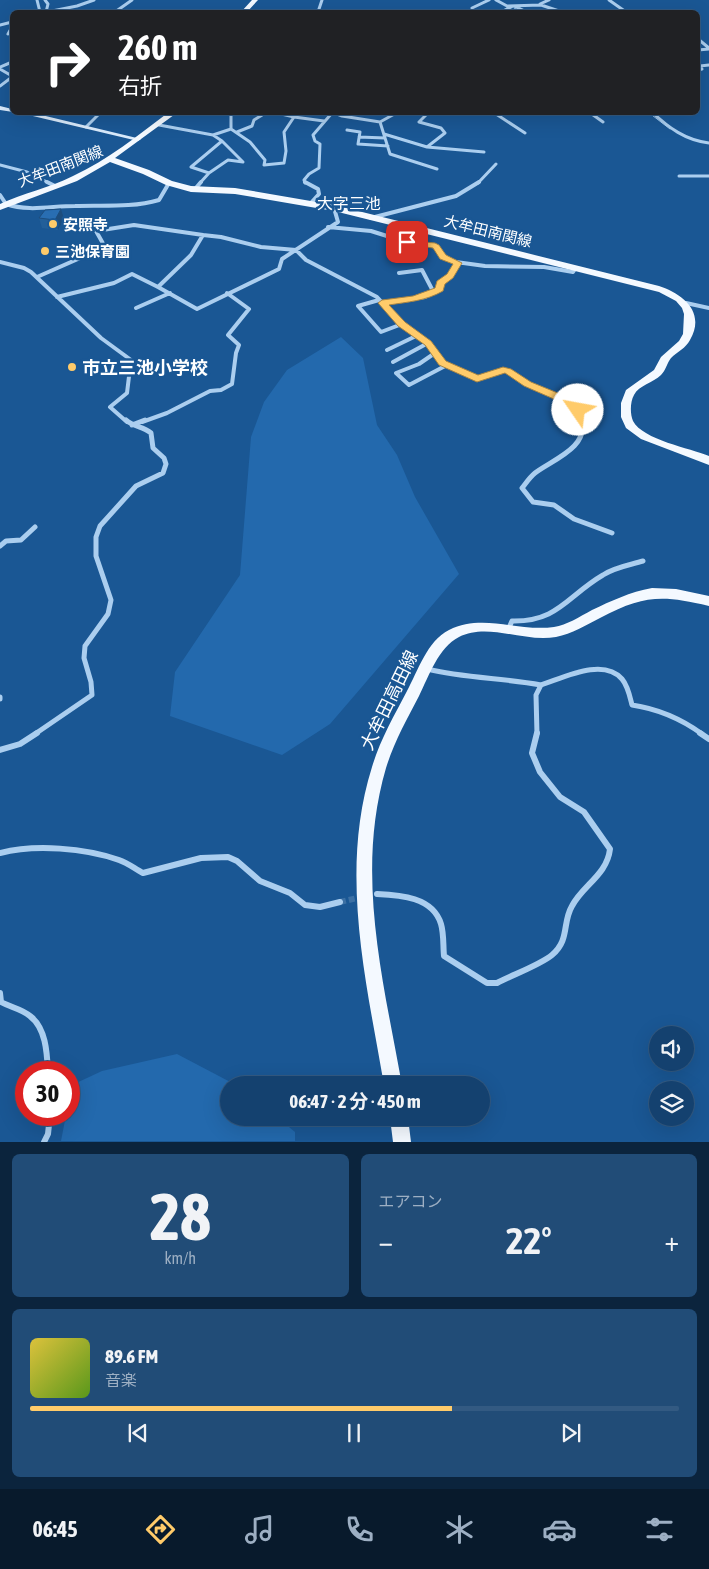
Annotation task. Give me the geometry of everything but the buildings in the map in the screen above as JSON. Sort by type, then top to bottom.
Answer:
[{"type":"main road","points":[[246,10],[255,0]]},
{"type":"main road","points":[[32,115],[138,139]]},
{"type":"main road","points":[[109,159],[171,115]]},
{"type":"main road","name":"大牟田南関線","points":[[3,205],[74,179],[109,159],[146,172],[169,183],[195,189],[235,191],[334,208],[656,288],[673,294],[686,303]]},
{"type":"main road","points":[[686,303],[690,316],[684,340],[665,359],[657,373],[630,392],[627,400],[628,420],[630,426],[641,433],[663,444],[709,461]]},
{"type":"main road","name":"大牟田高田線","points":[[391,1076],[366,919],[363,880],[368,818],[380,768],[396,726],[426,669],[443,642],[453,634],[469,628],[484,627],[539,634],[557,632],[629,597],[645,593],[663,592],[709,601]]},
{"type":"main road","points":[[400,1126],[402,1142]]},
{"type":"street","points":[[57,10],[94,0]]},
{"type":"street","points":[[118,10],[132,0]]},
{"type":"street","points":[[472,8],[489,0]]},
{"type":"street","points":[[496,0],[501,4],[513,6],[540,5],[556,10]]},
{"type":"street","points":[[540,5],[549,0]]},
{"type":"street","points":[[609,0],[623,10]]},
{"type":"street","points":[[505,10],[513,6],[522,10]]},
{"type":"street","points":[[8,34],[10,30]]},
{"type":"street","points":[[0,86],[10,78]]},
{"type":"street","points":[[86,127],[98,115]]},
{"type":"street","points":[[231,129],[232,115]]},
{"type":"street","points":[[237,132],[252,126],[254,120],[262,115]]},
{"type":"street","points":[[286,115],[324,121]]},
{"type":"street","points":[[310,204],[319,194],[318,189],[305,183],[304,180],[308,174],[319,168],[320,144],[315,141],[313,135],[322,128],[324,121],[330,115]]},
{"type":"street","points":[[339,115],[380,122],[393,115]]},
{"type":"street","points":[[425,115],[419,122],[441,128],[445,133],[427,147]]},
{"type":"street","points":[[497,115],[525,133]]},
{"type":"street","points":[[593,115],[603,122]]},
{"type":"street","points":[[656,115],[680,136],[693,142],[709,143]]},
{"type":"street","points":[[213,136],[231,129],[248,139],[259,150],[265,160],[264,165],[284,164],[286,151],[284,132],[294,117]]},
{"type":"street","points":[[380,122],[390,154],[437,169]]},
{"type":"street","points":[[159,125],[213,136],[222,141],[243,162],[228,160],[209,173],[195,189]]},
{"type":"street","points":[[347,130],[360,132],[358,144],[388,146]]},
{"type":"street","points":[[359,137],[385,136],[427,147],[484,152]]},
{"type":"street","points":[[209,173],[191,167],[222,141]]},
{"type":"street","points":[[0,164],[27,172],[55,186]]},
{"type":"street","points":[[371,218],[386,212],[434,203],[454,197],[477,184],[490,173],[496,164]]},
{"type":"street","points":[[680,176],[709,176]]},
{"type":"street","points":[[0,195],[3,205],[35,210],[67,206],[145,204],[159,200],[169,183]]},
{"type":"street","points":[[57,297],[108,285],[132,274],[158,286],[198,309],[279,268],[282,259],[338,222],[334,208]]},
{"type":"street","points":[[37,277],[105,246],[96,231],[134,225],[221,237],[261,247],[296,250],[306,260],[381,301],[402,324],[428,343],[442,363],[477,379],[503,370],[508,371],[527,384],[574,405],[578,410],[583,426],[576,446],[534,474],[522,488],[533,502],[554,505],[574,519],[612,533]]},
{"type":"street","points":[[328,227],[341,230],[367,230],[407,242],[436,246],[443,257],[458,263],[495,267],[552,266],[573,272],[575,269]]},
{"type":"street","points":[[158,286],[191,255],[203,235]]},
{"type":"street","points":[[0,262],[24,268],[37,277],[101,338],[132,360],[126,393],[110,407],[131,425],[145,428],[151,433],[153,448],[165,458],[166,464],[163,473],[136,486],[100,526],[96,534],[94,550],[111,600],[109,613],[106,618],[85,643],[83,654],[92,695],[20,744],[0,750]]},
{"type":"street","points":[[402,324],[381,332],[358,306],[381,301],[414,299],[434,293],[440,290],[440,282],[450,276],[458,263]]},
{"type":"street","points":[[399,273],[422,270],[434,293]]},
{"type":"street","points":[[136,308],[170,293]]},
{"type":"street","points":[[131,425],[167,413],[210,391],[221,390],[232,384],[236,353],[239,345],[228,335],[249,309],[228,293]]},
{"type":"street","points":[[686,303],[709,308]]},
{"type":"street","points":[[387,350],[416,336]]},
{"type":"street","points":[[393,362],[428,343]]},
{"type":"street","points":[[435,354],[418,364],[396,373],[409,385],[447,365]]},
{"type":"street","points":[[0,546],[6,541],[21,540],[35,527]]},
{"type":"street","points":[[508,631],[512,620],[526,622],[551,615],[603,574],[643,561]]},
{"type":"street","points":[[426,669],[443,673],[509,679],[541,685],[587,671],[598,669],[612,672],[622,679],[632,705],[658,709],[677,716],[709,739]]},
{"type":"street","points":[[377,894],[416,899],[429,907],[440,920],[444,956],[487,983],[497,984],[552,955],[564,941],[569,912],[573,903],[604,870],[609,859],[610,849],[584,812],[560,797],[540,772],[532,753],[537,732],[536,695],[541,685]]},
{"type":"street","points":[[0,853],[24,849],[89,853],[121,861],[143,873],[201,858],[228,858],[237,861],[260,881],[290,893],[305,905],[320,907],[340,902]]},
{"type":"street","points":[[0,993],[2,1002],[31,1016],[41,1028],[47,1061]]},
{"type":"street","points":[[44,1142],[48,1134],[49,1126]]},
{"type":"shaded area","points":[[341,337],[363,358],[377,425],[397,455],[415,497],[459,574],[330,724],[282,755],[170,716],[175,672],[240,575],[251,437],[264,402],[287,370]]},
{"type":"shaded area","points":[[177,1054],[220,1077],[220,1126],[288,1126],[295,1132],[295,1141],[61,1141],[64,1126],[80,1126],[80,1081],[102,1071]]},
{"type":"waterway","points":[[514,8],[518,10]]},
{"type":"waterway","points":[[652,115],[670,129]]},
{"type":"tunnel","points":[[340,902],[362,897]]},
{"type":"place","name":"安照寺","points":[[53,224]]},
{"type":"place","name":"三池保育園","points":[[45,251]]},
{"type":"place","name":"市立三池小学校","points":[[72,367]]},
{"type":"district","name":"大字三池","points":[[349,203]]},
{"type":"route","points":[[407,242],[436,246],[443,257],[458,263],[450,276],[440,282],[440,290],[425,297],[382,303],[402,324],[428,343],[442,363],[470,377],[477,379],[503,370],[508,371],[527,384],[574,405],[578,410]]}]
